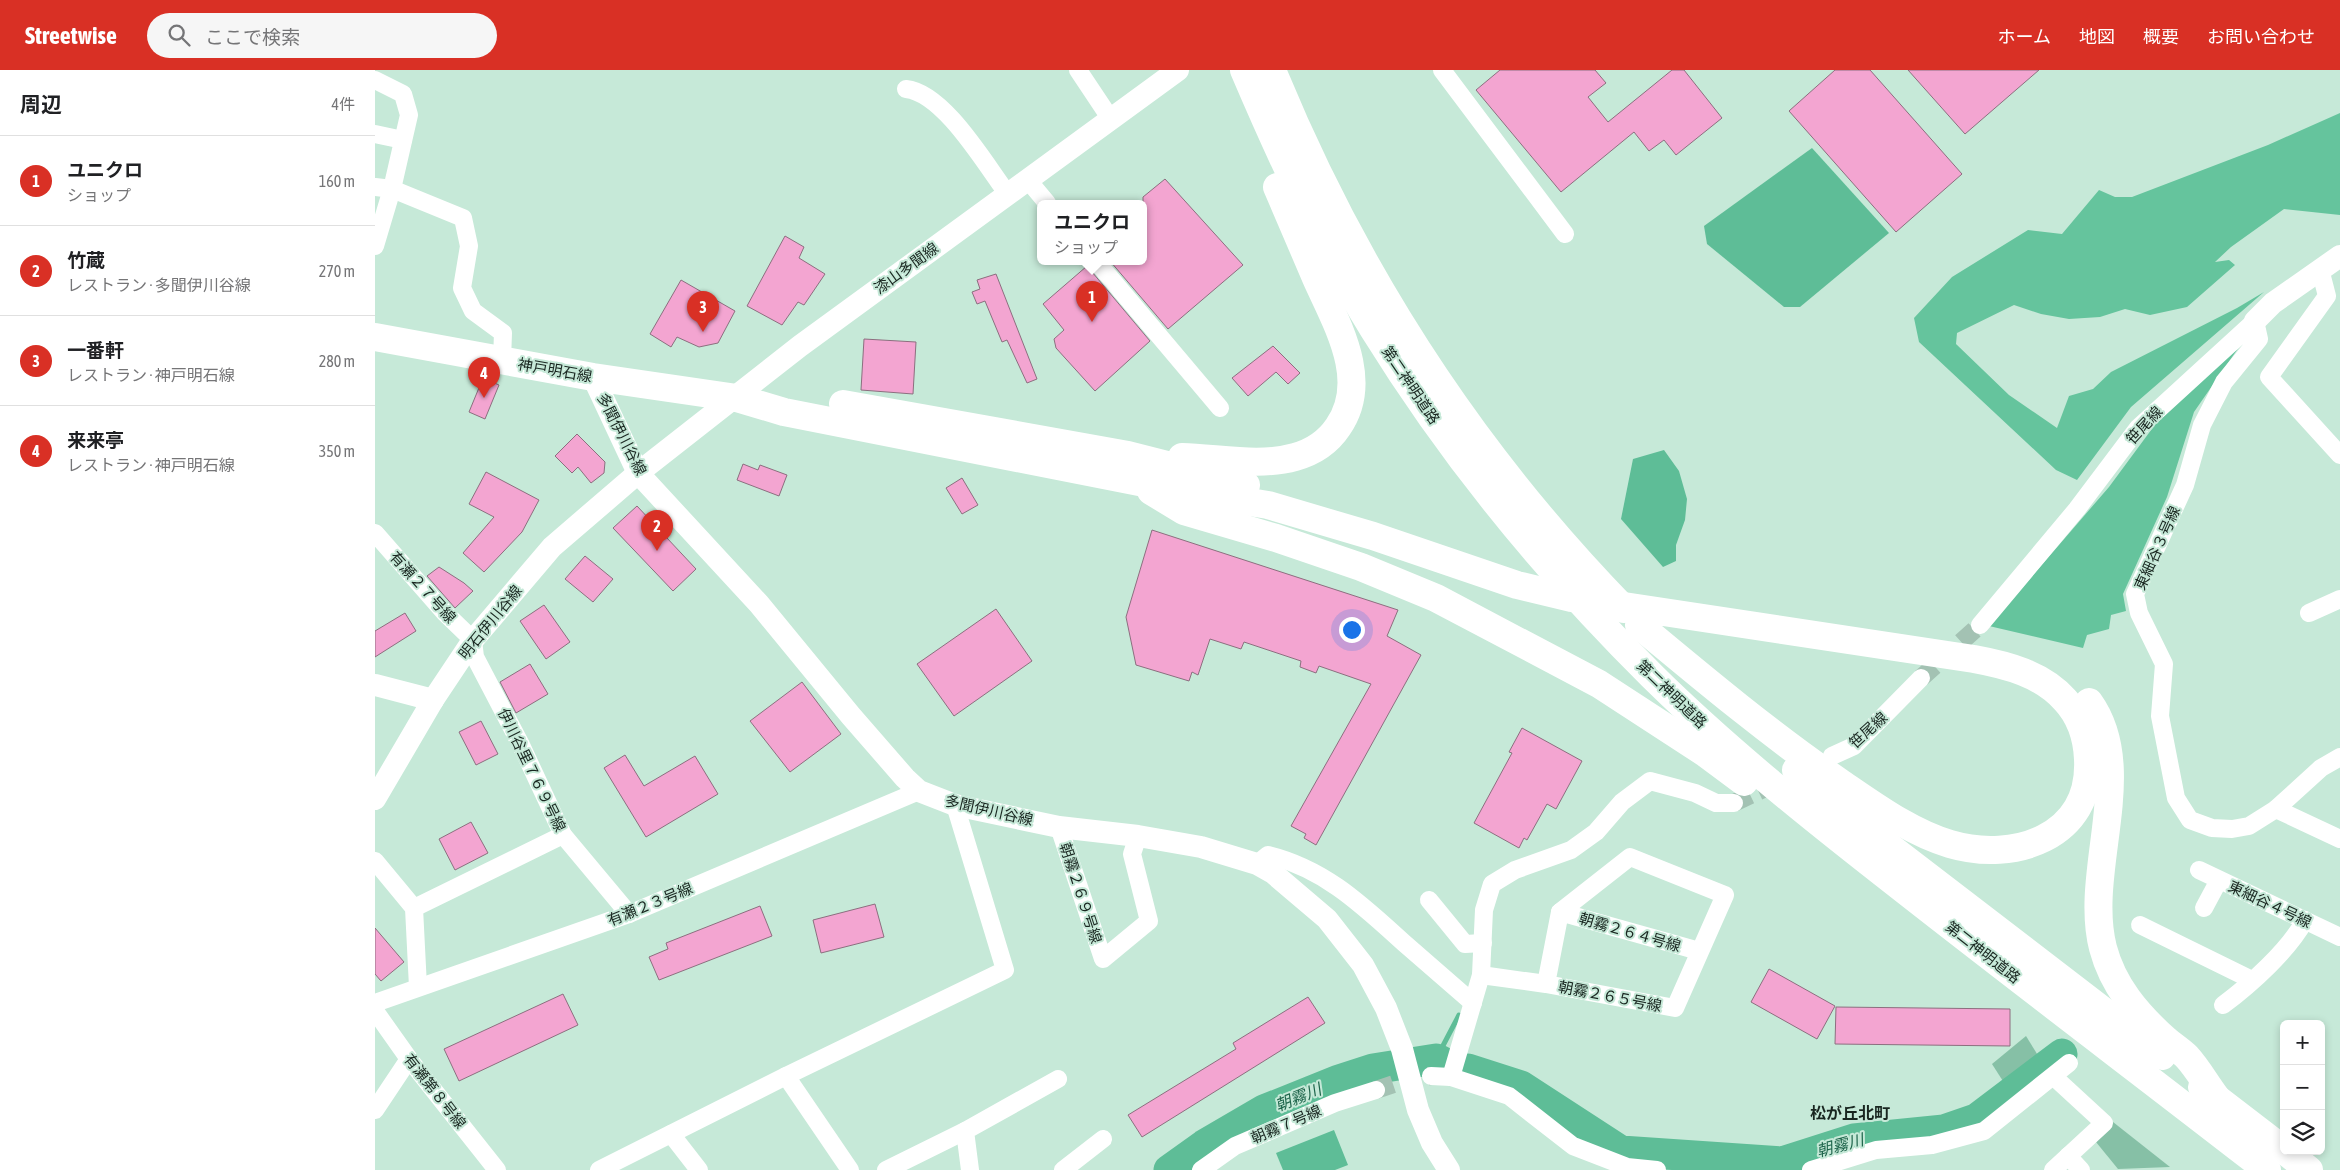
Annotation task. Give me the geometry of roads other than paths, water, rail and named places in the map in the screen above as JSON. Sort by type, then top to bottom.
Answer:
[{"type":"main road","points":[[1129,467],[1258,461],[1294,457],[1308,452],[1333,435],[1348,408],[1352,375],[1343,340],[1263,154],[1231,70]]},
{"type":"main road","name":"第二神明道路","points":[[1245,70],[1298,192],[1373,329],[1418,398],[1463,460],[1550,568],[1653,678],[1711,731],[1838,838],[2059,1011],[2267,1170]]},
{"type":"main road","name":"第二神明道路","points":[[1272,70],[1320,178],[1355,248],[1395,317],[1485,447],[1580,564],[1734,718],[1856,821],[2280,1148]]},
{"type":"main road","name":"神戸明石線","points":[[375,337],[593,376],[737,398],[794,397],[815,399],[1129,467]]},
{"type":"main road","points":[[1129,467],[1314,503],[1571,598],[1715,611],[1998,648],[2043,662],[2078,688],[2091,704],[2100,722],[2109,761],[2108,805],[2098,903],[2103,947],[2118,986],[2130,1003],[2166,1040],[2187,1058],[2216,1097]]},
{"type":"main road","points":[[1129,467],[1184,511],[1276,538],[1361,567],[1436,598],[1599,684],[1705,753],[2059,1011]]},
{"type":"main road","points":[[1639,625],[1706,681],[1802,756],[1883,811],[1934,838],[1951,844],[1991,850],[2028,846],[2057,830],[2068,820],[2079,804],[2086,787],[2088,768],[2084,732],[2076,715],[2065,700],[2033,676],[2015,668],[1974,659],[1715,611]]},
{"type":"main road","name":"第二神明道路","points":[[2289,1155],[2309,1170]]},
{"type":"street","points":[[1078,70],[1110,118]]},
{"type":"street","name":"漆山多聞線","points":[[638,473],[737,398],[800,346],[1007,193],[1179,70]]},
{"type":"street","points":[[1442,70],[1565,234]]},
{"type":"street","points":[[375,80],[403,94],[409,115],[403,140],[383,188],[375,246]]},
{"type":"street","points":[[906,90],[917,90],[947,113],[1007,193]]},
{"type":"street","points":[[375,134],[403,140]]},
{"type":"street","points":[[1027,179],[1044,200]]},
{"type":"street","points":[[383,188],[463,218],[469,246],[462,288],[473,311],[503,333],[502,360]]},
{"type":"street","name":"笹尾線","points":[[1980,625],[2077,509],[2138,428],[2273,303],[2340,256]]},
{"type":"street","points":[[1099,265],[1220,408]]},
{"type":"street","points":[[2320,269],[2327,296],[2269,377],[2340,455]]},
{"type":"street","name":"東細谷３号線","points":[[2255,321],[2259,339],[2224,382],[2202,425],[2185,485],[2135,594],[2139,614],[2164,664],[2160,716],[2176,798],[2190,820],[2212,828],[2232,829],[2249,826],[2275,809],[2321,768],[2340,757]]},
{"type":"street","name":"多聞伊川谷線","points":[[593,376],[638,473],[759,604],[851,716],[905,778],[919,791],[955,805],[1059,826],[1138,836],[1201,847],[1257,864],[1273,873],[1327,920],[1363,965],[1386,1008],[1402,1049],[1418,1110],[1432,1143],[1449,1170]]},
{"type":"street","name":"明石伊川谷線","points":[[375,799],[433,700],[473,640],[552,547],[638,473]]},
{"type":"street","name":"有瀬２７号線","points":[[375,533],[445,613],[473,640]]},
{"type":"street","points":[[2309,614],[2340,599]]},
{"type":"street","name":"伊川谷里７６９号線","points":[[473,640],[475,657],[521,745],[563,835],[629,914]]},
{"type":"street","name":"笹尾線","points":[[1832,756],[1854,746],[1921,678]]},
{"type":"street","points":[[375,685],[433,700]]},
{"type":"street","points":[[1451,1077],[1481,975],[1484,910],[1492,884],[1515,870],[1571,850],[1596,832],[1623,802],[1650,782],[1695,792],[1716,803],[1734,803]]},
{"type":"street","name":"有瀬２３号線","points":[[375,1003],[629,914],[919,791]]},
{"type":"street","points":[[599,1170],[786,1076],[1005,970],[955,805]]},
{"type":"street","points":[[2275,809],[2340,840]]},
{"type":"street","name":"朝霧２６９号線","points":[[1059,826],[1103,959],[1149,921],[1132,854],[1138,836]]},
{"type":"street","points":[[414,908],[563,835]]},
{"type":"street","points":[[1257,864],[1268,855],[1284,859],[1321,876],[1353,897],[1473,1003]]},
{"type":"street","name":"朝霧２６５号線","points":[[1481,975],[1546,984],[1675,1008],[1725,895],[1631,857],[1560,912],[1546,984]]},
{"type":"street","points":[[375,861],[414,908],[418,988]]},
{"type":"street","name":"東細谷４号線","points":[[2199,870],[2340,937]]},
{"type":"street","points":[[2204,908],[2219,880]]},
{"type":"street","points":[[1429,900],[1465,944],[1483,943]]},
{"type":"street","name":"朝霧２６４号線","points":[[1560,912],[1699,952]]},
{"type":"street","points":[[2223,1005],[2241,992],[2296,936],[2305,920]]},
{"type":"street","points":[[2140,925],[2252,980]]},
{"type":"street","name":"有瀬第８号線","points":[[375,1010],[409,1059],[497,1170]]},
{"type":"street","points":[[375,1110],[409,1059]]},
{"type":"street","points":[[1811,1170],[1830,1167],[1876,1150],[1933,1145],[1985,1132],[2069,1063]]},
{"type":"street","points":[[786,1076],[850,1170]]},
{"type":"street","points":[[1431,1076],[1451,1077],[1509,1096],[1573,1146],[1627,1167],[1648,1170]]},
{"type":"street","points":[[2053,1170],[2104,1123],[2054,1077]]},
{"type":"street","points":[[886,1170],[965,1131],[1057,1079]]},
{"type":"street","name":"朝霧７号線","points":[[1201,1170],[1235,1146],[1335,1103],[1376,1090]]},
{"type":"street","points":[[965,1131],[970,1170]]},
{"type":"street","points":[[671,1134],[699,1170]]},
{"type":"street","points":[[1063,1170],[1103,1139]]},
{"type":"street","points":[[2068,1156],[2081,1170]]},
{"type":"waterway","points":[[1436,1059],[1459,1015]]},
{"type":"waterway","name":"朝霧川","points":[[1468,1069],[1521,1086],[1621,1151],[1782,1162],[1854,1139],[1944,1130],[1976,1119],[2062,1054]]},
{"type":"waterway","name":"朝霧川","points":[[1169,1170],[1204,1145],[1264,1110],[1339,1080],[1373,1069],[1436,1059],[1441,1061]]},
{"type":"tunnel","points":[[1921,678],[1980,625]]},
{"type":"tunnel","points":[[1734,803],[1780,781]]},
{"type":"tunnel","points":[[1376,1090],[1409,1079],[1431,1076]]},
{"type":"place","name":"ユニクロ","points":[[1092,322]]},
{"type":"place","name":"一番軒","points":[[703,332]]},
{"type":"place","name":"来来亭","points":[[484,398]]},
{"type":"place","name":"竹蔵","points":[[657,551]]},
{"type":"district","name":"松が丘北町","points":[[1850,1113]]}]
